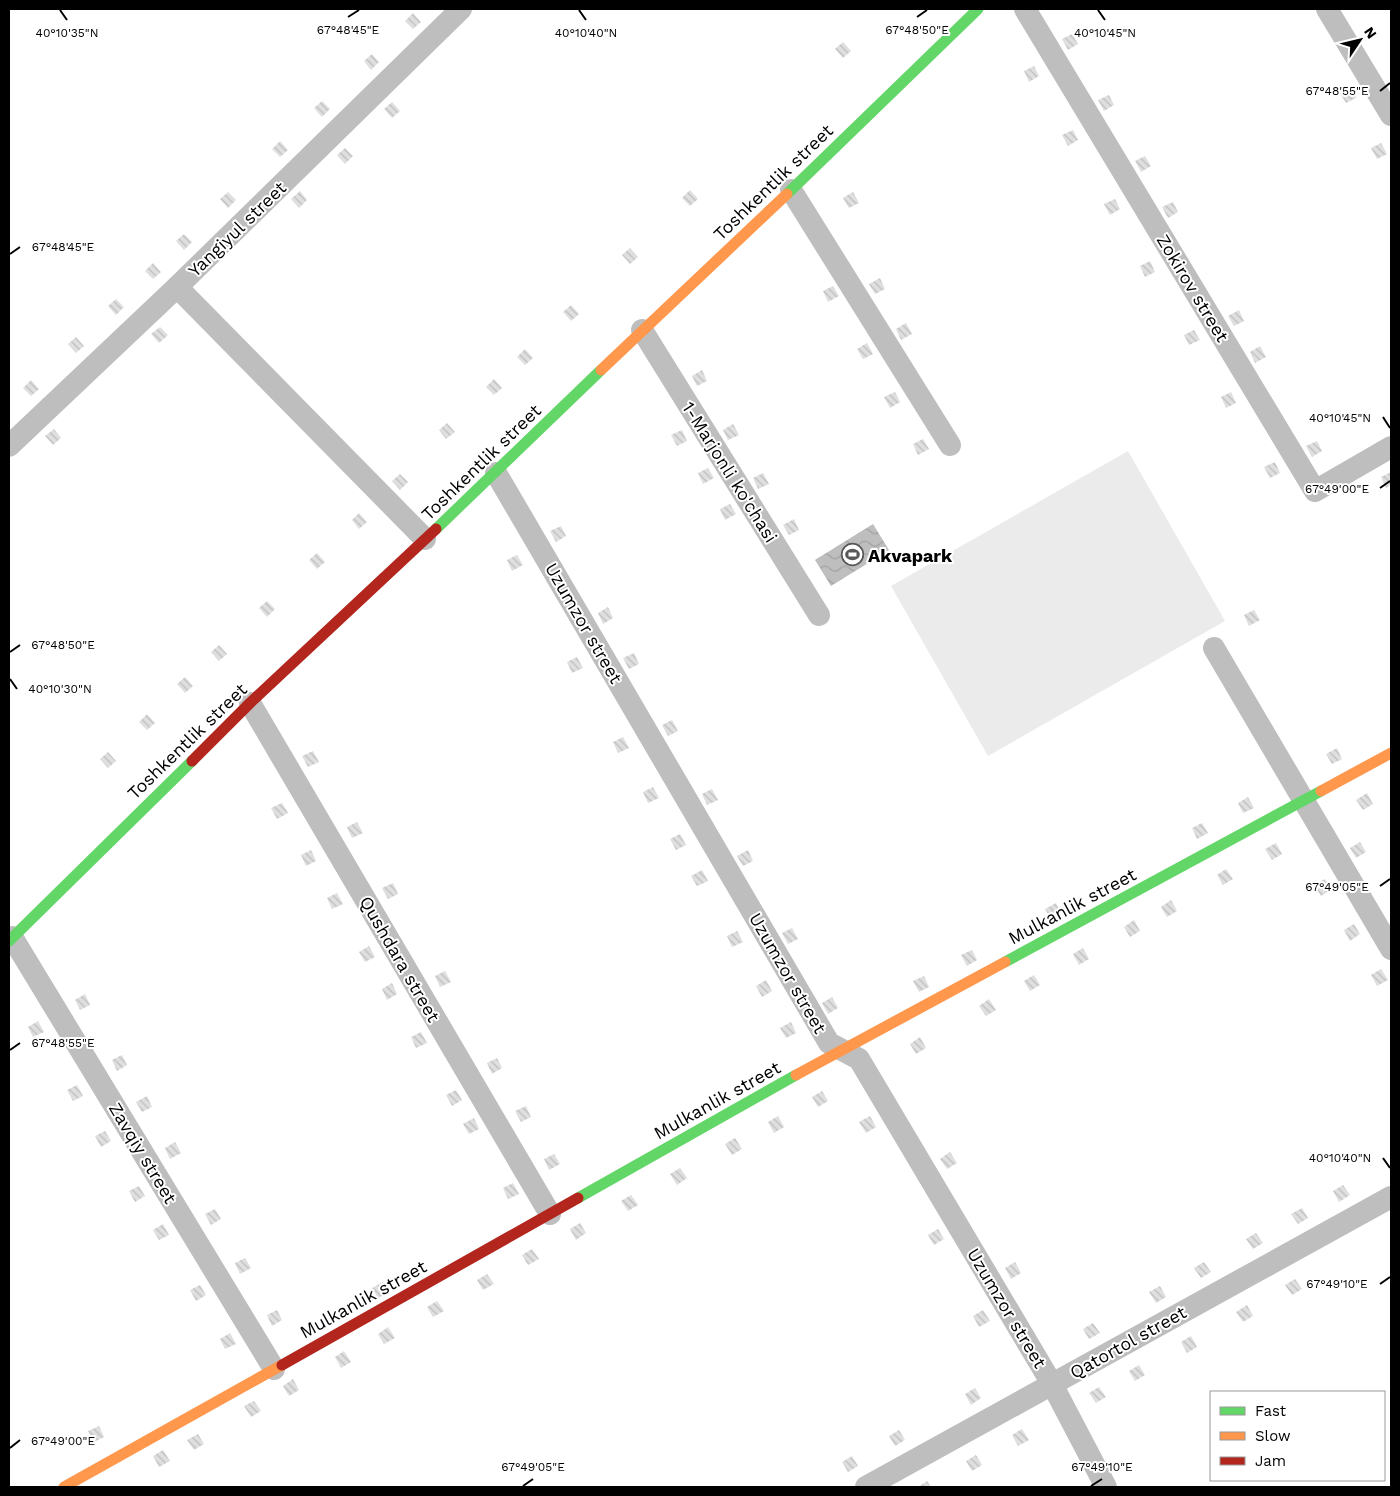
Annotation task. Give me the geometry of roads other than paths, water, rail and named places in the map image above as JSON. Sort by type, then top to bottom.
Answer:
[{"type":"street","name":"Yangiyul street","points":[[9,446],[178,287],[461,9]]},
{"type":"street","name":"Toshkentlik street","points":[[11,939],[250,703],[496,473],[642,330],[791,190],[978,9]]},
{"type":"street","name":"Zokirov street","points":[[1024,9],[1315,491],[1391,448]]},
{"type":"street","points":[[1327,9],[1391,115]]},
{"type":"street","points":[[791,190],[950,444]]},
{"type":"street","points":[[178,287],[425,539]]},
{"type":"street","name":"1-Marjonli ko'chasi","points":[[642,330],[819,614]]},
{"type":"street","name":"Uzumzor street","points":[[496,473],[829,1043],[859,1059],[1052,1384],[1106,1487]]},
{"type":"street","points":[[1214,648],[1391,949]]},
{"type":"street","name":"Qushdara street","points":[[250,703],[550,1214]]},
{"type":"street","name":"Mulkanlik street","points":[[64,1487],[843,1049],[1391,753]]},
{"type":"street","name":"Zavqiy street","points":[[11,939],[274,1369]]},
{"type":"street","name":"Qatortol street","points":[[866,1487],[1391,1197]]},
{"type":"water","name":"Akvapark","points":[[873,524],[889,550],[831,586],[815,560]]},
{"type":"place","name":"Akvapark","points":[[852,555]]}]
